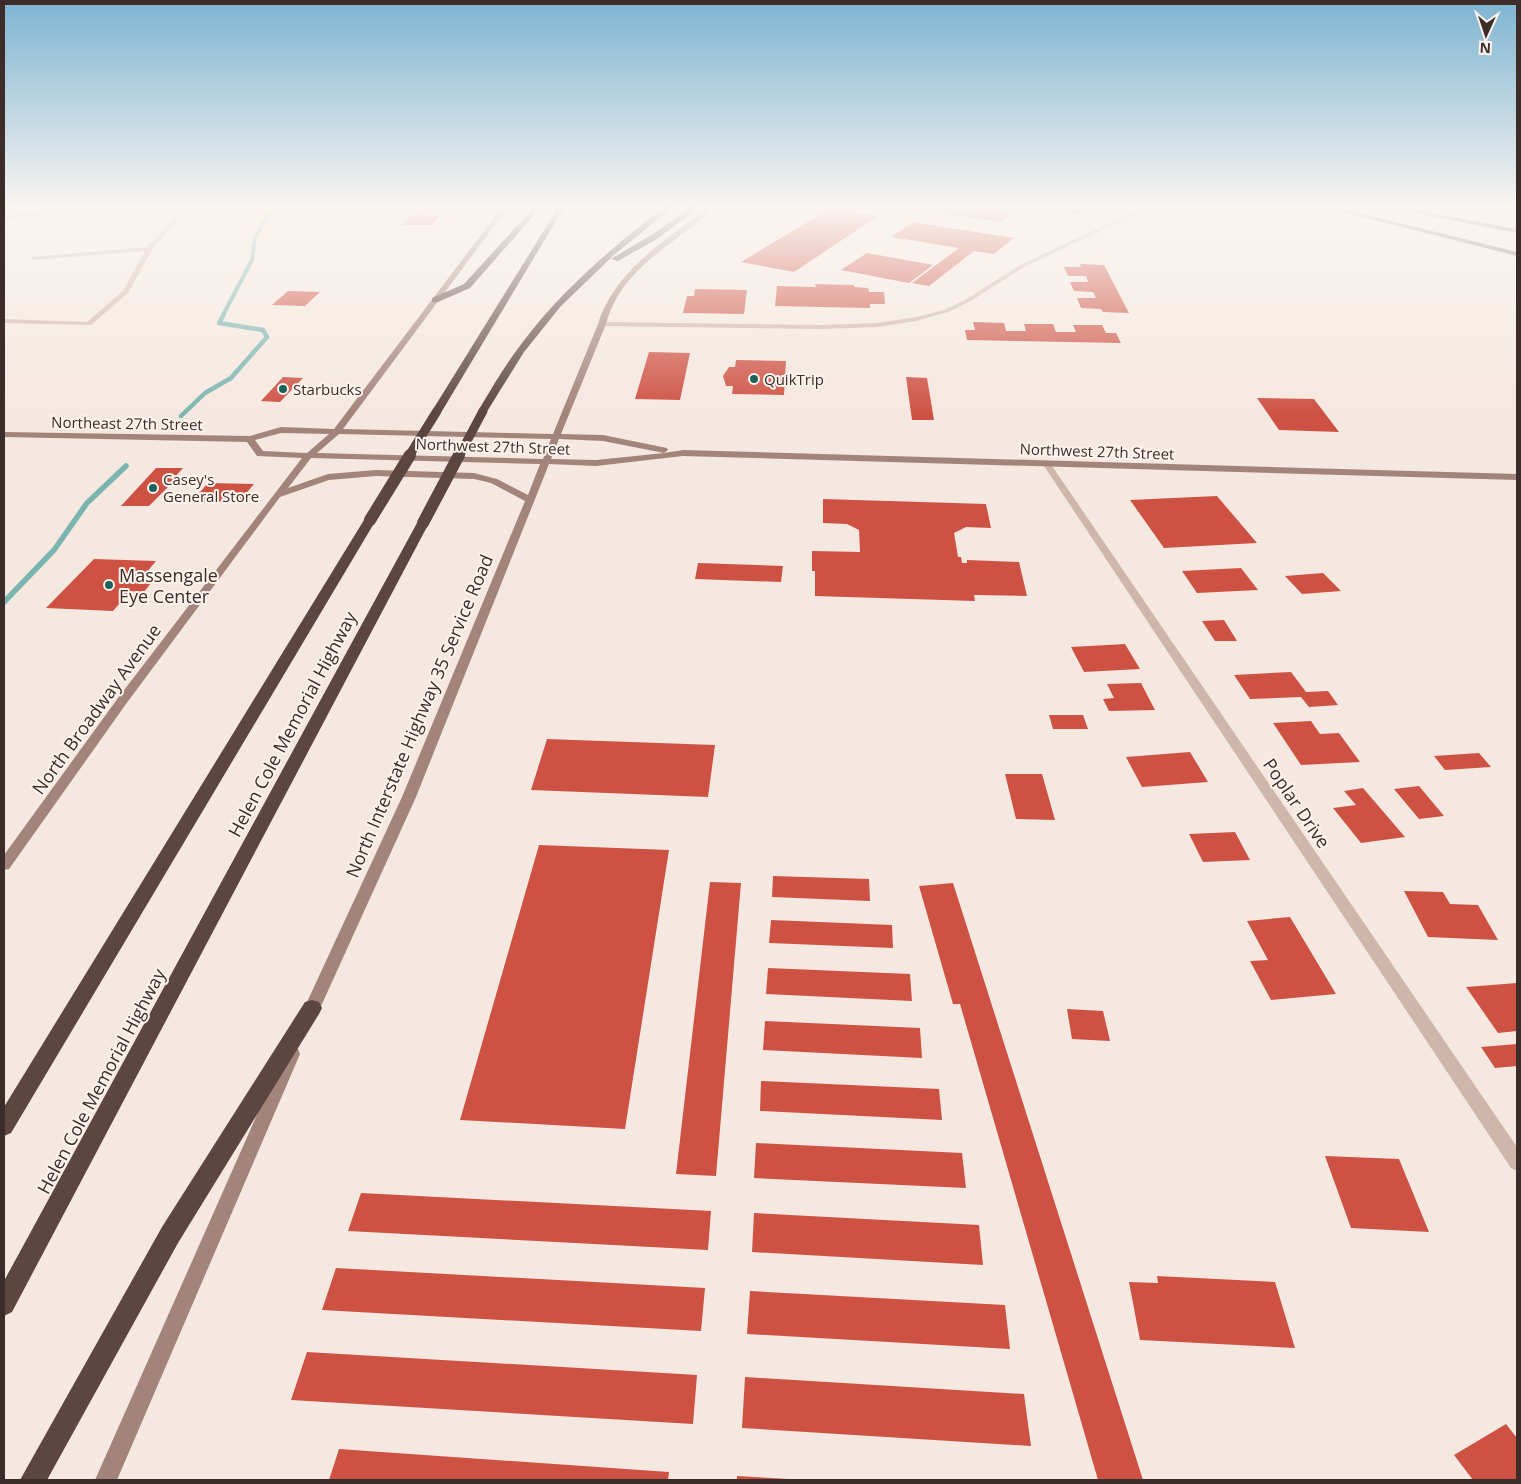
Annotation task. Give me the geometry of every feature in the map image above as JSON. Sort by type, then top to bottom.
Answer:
[{"type":"highway","points":[[435,300],[467,286],[477,275]]},
{"type":"highway","name":"Helen Cole Memorial Highway","points":[[4,1126],[520,275]]},
{"type":"highway","name":"Helen Cole Memorial Highway","points":[[4,1304],[483,411],[525,345],[557,305],[586,275]]},
{"type":"highway","points":[[33,1480],[170,1235],[312,1008]]},
{"type":"main road","points":[[337,431],[454,275]]},
{"type":"main road","name":"North Interstate Highway 35 Service Road","points":[[106,1480],[312,1008],[409,797],[602,324],[603,313],[610,300],[630,275]]},
{"type":"main road","name":"Northeast 27th Street","points":[[4,434],[250,439],[281,430],[337,431]]},
{"type":"main road","name":"Northwest 27th Street","points":[[337,431],[603,438],[675,453]]},
{"type":"main road","name":"North Broadway Avenue","points":[[4,865],[122,701],[277,495],[309,454],[337,431]]},
{"type":"main road","points":[[250,439],[260,454],[309,454]]},
{"type":"main road","name":"Northwest 27th Street","points":[[309,454],[596,463],[675,453],[1517,477]]},
{"type":"main road","points":[[277,495],[314,480],[351,474],[376,473],[474,476],[494,481],[530,500]]},
{"type":"street","points":[[4,321],[89,324],[126,292],[135,275]]},
{"type":"street","points":[[602,324],[822,327],[878,325],[916,319],[946,311],[967,301],[1007,275]]},
{"type":"street","name":"Poplar Drive","points":[[1046,463],[1517,1162]]},
{"type":"building","points":[[868,275],[919,275],[909,283]]},
{"type":"building","points":[[922,275],[943,275],[929,286],[912,283]]},
{"type":"building","points":[[1109,275],[1129,313],[1103,312],[1101,309],[1081,308],[1077,298],[1096,298],[1093,292],[1074,291],[1070,282],[1088,282],[1086,276],[1068,276]]},
{"type":"building","points":[[815,284],[854,285],[854,287],[868,288],[869,292],[884,292],[885,304],[870,304],[870,308],[775,306],[777,286],[816,287]]},
{"type":"building","points":[[695,289],[747,290],[744,314],[683,313],[687,296],[694,296]]},
{"type":"building","points":[[288,291],[320,292],[305,306],[272,305]]},
{"type":"building","points":[[973,322],[1004,323],[1006,331],[1026,331],[1024,324],[1053,324],[1056,332],[1076,332],[1073,325],[1102,325],[1106,333],[1116,333],[1121,343],[967,340],[965,330],[975,330]]},
{"type":"building","points":[[649,352],[690,353],[680,400],[635,399]]},
{"type":"building","name":"QuikTrip","points":[[736,360],[786,361],[784,395],[732,394],[733,386],[726,386],[723,376],[729,367],[735,367]]},
{"type":"building","name":"Starbucks","points":[[283,377],[303,378],[280,402],[261,401]]},
{"type":"building","points":[[906,377],[927,378],[934,420],[912,420]]},
{"type":"building","points":[[1257,398],[1314,399],[1339,432],[1279,430]]},
{"type":"building","name":"Casey's General Store","points":[[156,468],[183,468],[174,478],[176,479],[149,506],[121,506]]},
{"type":"building","name":"Casey's General Store","points":[[208,483],[254,484],[239,502],[192,501]]},
{"type":"building","points":[[1217,496],[1257,543],[1164,548],[1130,500]]},
{"type":"building","points":[[823,499],[986,504],[991,528],[966,527],[954,533],[958,557],[961,557],[962,563],[967,563],[967,560],[1019,562],[1027,596],[974,595],[975,601],[815,596],[815,571],[812,571],[812,551],[860,552],[859,530],[847,524],[823,523]]},
{"type":"building","name":"Massengale Eye Center","points":[[94,559],[156,561],[141,579],[154,579],[144,592],[130,591],[113,611],[46,608]]},
{"type":"building","points":[[698,563],[783,566],[781,582],[695,579]]},
{"type":"building","points":[[1241,568],[1258,590],[1197,593],[1182,571]]},
{"type":"building","points":[[1323,573],[1341,591],[1302,594],[1285,576]]},
{"type":"building","points":[[1224,620],[1237,641],[1215,641],[1202,621]]},
{"type":"building","points":[[1125,644],[1140,669],[1084,672],[1071,647]]},
{"type":"building","points":[[1291,672],[1306,692],[1328,691],[1338,705],[1309,707],[1301,697],[1250,699],[1234,675]]},
{"type":"building","points":[[1141,683],[1155,710],[1109,711],[1103,699],[1114,698],[1107,684]]},
{"type":"building","points":[[1049,715],[1083,715],[1088,729],[1053,729]]},
{"type":"building","points":[[1311,721],[1320,734],[1339,733],[1360,762],[1301,765],[1273,723]]},
{"type":"building","points":[[547,739],[715,745],[708,797],[531,790]]},
{"type":"building","points":[[1190,752],[1208,782],[1142,787],[1126,757]]},
{"type":"building","points":[[1479,753],[1491,767],[1445,770],[1434,756]]},
{"type":"building","points":[[1005,774],[1042,774],[1055,820],[1016,819]]},
{"type":"building","points":[[1419,786],[1444,816],[1419,819],[1394,789]]},
{"type":"building","points":[[1363,788],[1405,837],[1361,843],[1333,808],[1356,805],[1344,791]]},
{"type":"building","points":[[1235,832],[1250,860],[1203,862],[1189,834]]},
{"type":"building","points":[[539,845],[669,850],[625,1129],[460,1120]]},
{"type":"building","points":[[773,876],[869,879],[870,901],[772,897]]},
{"type":"building","points":[[710,882],[741,883],[716,1176],[676,1174]]},
{"type":"building","points":[[953,883],[1143,1480],[1098,1480],[960,1004],[953,1004],[919,886]]},
{"type":"building","points":[[1404,891],[1443,892],[1450,904],[1478,905],[1498,940],[1428,937]]},
{"type":"building","points":[[1290,917],[1336,994],[1271,1000],[1250,961],[1268,960],[1247,921]]},
{"type":"building","points":[[771,920],[892,925],[893,948],[769,943]]},
{"type":"building","points":[[768,968],[910,974],[912,1001],[766,994]]},
{"type":"building","points":[[1517,983],[1517,1031],[1498,1033],[1466,987]]},
{"type":"building","points":[[1067,1009],[1103,1011],[1110,1041],[1072,1039]]},
{"type":"building","points":[[765,1021],[920,1028],[922,1058],[763,1050]]},
{"type":"building","points":[[1517,1044],[1517,1066],[1495,1068],[1481,1047]]},
{"type":"building","points":[[761,1081],[939,1089],[942,1120],[760,1111]]},
{"type":"building","points":[[756,1143],[962,1153],[966,1188],[754,1178]]},
{"type":"building","points":[[1325,1156],[1399,1159],[1429,1232],[1351,1228]]},
{"type":"building","points":[[361,1193],[711,1211],[708,1250],[348,1231]]},
{"type":"building","points":[[754,1213],[979,1225],[983,1265],[752,1252]]},
{"type":"building","points":[[336,1268],[705,1288],[701,1331],[322,1310]]},
{"type":"building","points":[[1157,1276],[1275,1282],[1295,1348],[1140,1340],[1129,1282],[1158,1283]]},
{"type":"building","points":[[750,1291],[1005,1305],[1010,1349],[747,1334]]},
{"type":"building","points":[[307,1352],[697,1375],[693,1424],[291,1400]]},
{"type":"building","points":[[745,1377],[1024,1394],[1031,1446],[742,1428]]},
{"type":"building","points":[[1506,1424],[1517,1438],[1517,1480],[1473,1480],[1454,1455]]},
{"type":"building","points":[[339,1449],[669,1472],[668,1480],[329,1480]]},
{"type":"building","points":[[737,1476],[788,1479],[788,1480],[737,1480]]},
{"type":"waterway","points":[[222,317],[244,275]]},
{"type":"waterway","points":[[181,416],[205,393],[231,378],[267,337],[263,330],[219,323],[223,316]]},
{"type":"waterway","points":[[4,602],[54,550],[87,503],[126,466]]},
{"type":"place","name":"QuikTrip","points":[[754,379]]},
{"type":"place","name":"Starbucks","points":[[283,389]]},
{"type":"place","name":"Casey's General Store","points":[[153,488]]},
{"type":"place","name":"Massengale Eye Center","points":[[109,585]]}]
